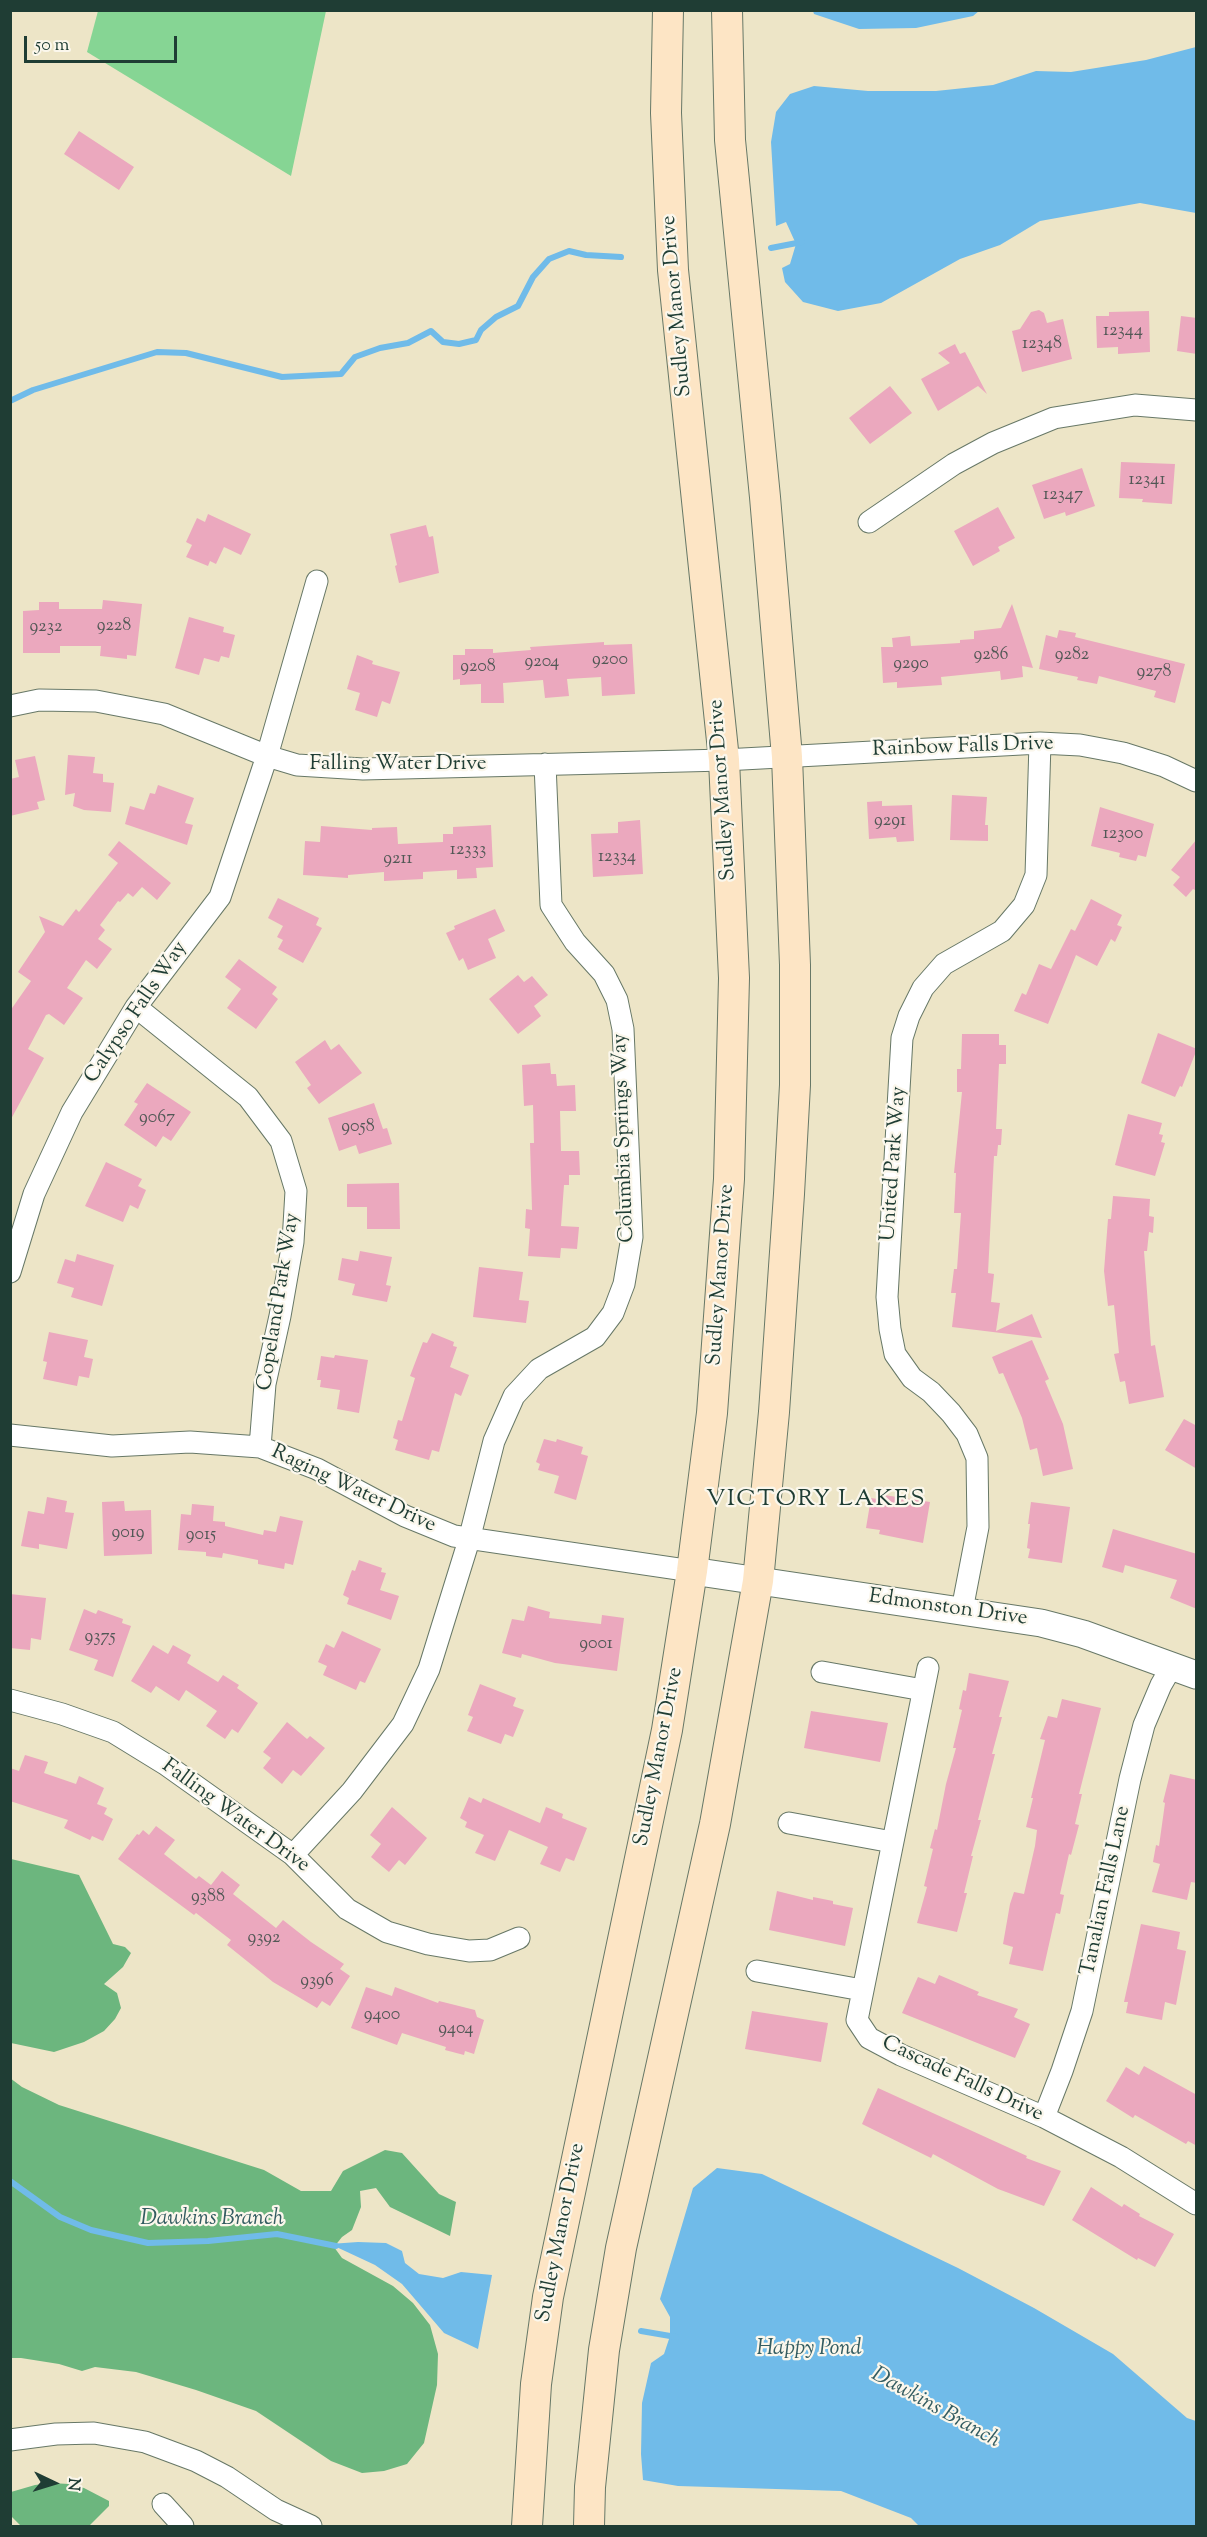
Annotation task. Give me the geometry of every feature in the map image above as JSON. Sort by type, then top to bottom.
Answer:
[{"type":"main road","name":"Sudley Manor Drive","points":[[527,2526],[536,2384],[548,2297],[667,1730],[692,1572],[712,1413],[729,1179],[734,978],[724,760],[673,270],[666,113],[668,10]]},
{"type":"main road","points":[[590,2526],[590,2487],[604,2350],[621,2248],[715,1824],[758,1581],[774,1412],[795,1085],[795,965],[787,757],[765,497],[730,140],[727,10]]},
{"type":"street","points":[[869,522],[954,464],[993,443],[1054,418],[1135,405],[1197,410]]},
{"type":"street","name":"Calypso Falls Way","points":[[10,1272],[34,1194],[72,1112],[136,1008],[220,897],[267,756],[317,581]]},
{"type":"street","name":"Falling Water Drive","points":[[10,706],[39,700],[96,701],[164,714],[267,756],[297,765],[363,769],[724,760]]},
{"type":"street","name":"Rainbow Falls Drive","points":[[724,760],[1040,742],[1080,745],[1123,753],[1164,766],[1197,781]]},
{"type":"street","name":"United Park Way","points":[[962,1610],[978,1527],[977,1458],[967,1434],[951,1413],[931,1392],[912,1378],[895,1353],[890,1329],[887,1297],[902,1038],[909,1016],[923,988],[944,964],[1002,931],[1024,905],[1036,875],[1040,742]]},
{"type":"street","name":"Columbia Springs Way","points":[[293,1855],[352,1791],[403,1724],[429,1669],[469,1540],[494,1441],[514,1396],[539,1369],[594,1337],[613,1313],[624,1284],[632,1237],[622,1029],[617,1000],[604,974],[575,942],[551,905],[545,764]]},
{"type":"street","name":"Copeland Park Way","points":[[136,1008],[249,1097],[281,1141],[296,1191],[293,1242],[265,1384],[260,1447]]},
{"type":"street","name":"Raging Water Drive","points":[[10,1435],[112,1446],[190,1442],[260,1447],[317,1469],[405,1516],[453,1536],[692,1572]]},
{"type":"street","name":"Edmonston Drive","points":[[692,1572],[1019,1619],[1083,1634],[1184,1670]]},
{"type":"street","name":"Cascade Falls Drive","points":[[928,1668],[857,2020],[869,2037],[901,2055],[1044,2117],[1121,2157],[1197,2204]]},
{"type":"street","name":"Tanalian Falls Lane","points":[[1044,2117],[1082,2011],[1130,1779],[1144,1725],[1161,1685],[1184,1670]]},
{"type":"street","points":[[822,1672],[923,1690]]},
{"type":"street","name":"Falling Water Drive","points":[[10,1700],[62,1714],[112,1732],[165,1764],[293,1855],[347,1909],[387,1932],[428,1944],[469,1951],[490,1950],[519,1938]]},
{"type":"street","points":[[789,1823],[892,1842]]},
{"type":"street","points":[[757,1971],[862,1990]]},
{"type":"street","points":[[10,2440],[56,2434],[94,2433],[145,2442],[196,2461],[228,2477],[276,2510],[311,2526]]},
{"type":"street","points":[[163,2504],[183,2526]]},
{"type":"green space","points":[[98,11],[326,11],[291,176],[87,52]]},
{"type":"green space","points":[[11,1859],[79,1875],[113,1944],[125,1947],[131,1953],[123,1967],[104,1984],[117,1993],[121,2008],[115,2019],[104,2031],[84,2042],[54,2052],[11,2043]]},
{"type":"green space","points":[[10,2078],[22,2087],[59,2105],[264,2170],[301,2191],[331,2191],[343,2171],[385,2150],[402,2153],[439,2194],[456,2202],[450,2236],[390,2207],[376,2188],[360,2191],[361,2207],[352,2230],[334,2247],[342,2258],[393,2286],[413,2303],[430,2325],[438,2354],[437,2385],[424,2443],[407,2464],[384,2471],[362,2473],[331,2461],[256,2411],[196,2390],[136,2372],[95,2367],[82,2371],[59,2364],[11,2358]]},
{"type":"green space","points":[[51,2483],[84,2488],[109,2501],[109,2506],[89,2526],[21,2526],[11,2516],[11,2492]]},
{"type":"water","points":[[813,11],[979,11],[973,16],[916,28],[859,29],[814,14]]},
{"type":"water","points":[[1196,47],[1196,213],[1140,203],[1040,221],[1000,245],[960,259],[881,303],[838,311],[803,302],[785,282],[782,268],[790,264],[796,244],[786,222],[776,226],[771,142],[776,112],[790,94],[814,86],[868,91],[936,91],[993,85],[1036,71],[1071,72],[1146,60]]},
{"type":"water","name":"Happy Pond","points":[[717,2168],[762,2174],[958,2268],[1034,2308],[1113,2354],[1187,2418],[1196,2421],[1196,2526],[919,2526],[911,2518],[841,2491],[678,2486],[643,2480],[642,2403],[651,2363],[664,2354],[670,2336],[670,2317],[660,2299],[693,2188]]},
{"type":"water","points":[[386,2243],[402,2251],[405,2263],[419,2274],[443,2278],[461,2272],[492,2275],[478,2349],[444,2333],[402,2284],[375,2265],[330,2244]]},
{"type":"building","points":[[79,131],[134,167],[119,190],[64,154]]},
{"type":"building","points":[[1039,310],[1044,313],[1047,323],[1063,319],[1072,359],[1022,372],[1012,331],[1020,329],[1031,312]]},
{"type":"building","points":[[1149,311],[1150,352],[1118,354],[1118,347],[1097,348],[1096,316],[1109,316],[1109,312]]},
{"type":"building","points":[[1181,316],[1197,318],[1197,354],[1177,351]]},
{"type":"building","points":[[955,344],[960,354],[965,352],[987,394],[978,386],[938,411],[921,379],[950,363],[938,353]]},
{"type":"building","points":[[890,386],[912,413],[870,444],[849,418]]},
{"type":"building","points":[[1121,462],[1175,464],[1172,504],[1119,498]]},
{"type":"building","points":[[1082,468],[1095,506],[1066,516],[1065,512],[1044,519],[1032,485]]},
{"type":"building","points":[[998,507],[1015,538],[998,547],[1000,551],[973,566],[954,531]]},
{"type":"building","points":[[208,514],[251,534],[241,555],[224,547],[216,564],[210,561],[208,566],[186,557],[192,545],[186,542],[197,518],[205,522]]},
{"type":"building","points":[[426,525],[429,537],[433,536],[439,573],[399,583],[390,534]]},
{"type":"building","points":[[103,600],[142,604],[136,656],[127,655],[127,659],[100,656],[101,646],[60,646],[60,653],[23,653],[23,611],[39,610],[39,602],[59,602],[59,609],[102,609]]},
{"type":"building","points":[[1012,604],[1033,668],[1022,666],[1023,677],[1001,680],[1000,671],[941,677],[942,685],[897,688],[897,682],[883,683],[881,647],[893,647],[892,638],[910,636],[911,646],[960,643],[960,640],[974,639],[974,631],[1001,628]]},
{"type":"building","points":[[189,617],[224,627],[223,632],[235,635],[229,658],[221,656],[219,662],[204,658],[199,675],[175,668]]},
{"type":"building","points":[[1059,630],[1076,633],[1075,637],[1185,664],[1175,703],[1154,697],[1156,691],[1099,676],[1097,684],[1077,680],[1078,677],[1039,669],[1046,635],[1057,638]]},
{"type":"building","points":[[604,642],[604,645],[632,644],[635,694],[602,696],[601,677],[567,679],[569,696],[545,698],[543,680],[503,683],[504,703],[481,703],[481,684],[460,685],[460,679],[453,680],[453,655],[465,655],[465,649],[493,649],[493,653],[531,650],[530,647]]},
{"type":"building","points":[[357,655],[373,661],[372,664],[400,672],[390,704],[382,701],[377,717],[355,710],[360,693],[347,689]]},
{"type":"building","points":[[68,755],[95,757],[93,773],[103,774],[103,782],[114,783],[111,812],[84,810],[73,806],[75,793],[65,795]]},
{"type":"building","points":[[35,756],[45,800],[37,802],[39,809],[10,816],[10,779],[19,777],[15,760]]},
{"type":"building","points":[[158,785],[194,798],[185,823],[193,825],[187,845],[125,824],[130,806],[144,810],[150,793],[155,794]]},
{"type":"building","points":[[952,795],[987,797],[985,825],[988,825],[988,841],[950,840]]},
{"type":"building","points":[[882,801],[882,806],[912,805],[914,841],[897,842],[896,837],[869,839],[867,802]]},
{"type":"building","points":[[1100,807],[1154,824],[1146,857],[1138,855],[1136,861],[1119,857],[1120,853],[1091,846]]},
{"type":"building","points":[[640,820],[643,874],[593,877],[591,834],[618,833],[618,822]]},
{"type":"building","points":[[491,825],[493,867],[476,868],[477,878],[457,879],[457,870],[423,872],[423,879],[384,881],[384,872],[348,875],[348,878],[303,875],[305,841],[320,842],[321,826],[372,830],[372,828],[397,827],[398,844],[443,842],[443,834],[453,834],[453,827]]},
{"type":"building","points":[[1197,839],[1197,891],[1193,889],[1186,897],[1173,885],[1180,877],[1171,870]]},
{"type":"building","points":[[119,841],[171,883],[157,900],[142,887],[133,897],[128,893],[120,902],[118,901],[100,925],[105,930],[98,939],[112,949],[97,969],[86,960],[67,988],[83,998],[64,1025],[49,1014],[46,1015],[28,1049],[44,1058],[10,1121],[10,1011],[31,981],[18,972],[45,932],[39,916],[63,926],[76,909],[79,912],[118,863],[108,855]]},
{"type":"building","points":[[278,898],[319,918],[316,925],[322,928],[303,963],[278,949],[283,940],[277,937],[283,926],[268,918]]},
{"type":"building","points":[[1091,899],[1122,915],[1117,925],[1122,927],[1115,942],[1111,939],[1097,966],[1076,955],[1048,1024],[1014,1011],[1022,993],[1026,995],[1039,964],[1051,969],[1071,929],[1075,931]]},
{"type":"building","points":[[495,909],[505,931],[488,939],[496,958],[468,970],[463,958],[459,961],[446,933],[455,929],[454,926]]},
{"type":"building","points":[[239,959],[277,987],[272,994],[278,999],[256,1029],[227,1008],[241,989],[225,977]]},
{"type":"building","points":[[518,975],[524,982],[532,976],[548,995],[534,1006],[541,1016],[518,1034],[489,999]]},
{"type":"building","points":[[1158,1033],[1197,1049],[1182,1087],[1180,1086],[1175,1097],[1141,1083]]},
{"type":"building","points":[[962,1034],[999,1034],[999,1045],[1006,1045],[1006,1064],[999,1064],[996,1129],[1002,1129],[1001,1145],[998,1145],[997,1156],[994,1156],[988,1273],[994,1274],[991,1302],[1000,1303],[996,1331],[1032,1314],[1042,1338],[952,1327],[956,1293],[951,1293],[954,1269],[957,1269],[961,1213],[954,1213],[956,1173],[954,1173],[962,1092],[957,1092],[957,1069],[961,1069]]},
{"type":"building","points":[[325,1040],[331,1050],[339,1044],[362,1073],[319,1104],[307,1088],[311,1085],[295,1062]]},
{"type":"building","points":[[550,1063],[551,1074],[556,1074],[557,1086],[575,1085],[576,1111],[560,1111],[561,1151],[579,1151],[580,1175],[569,1175],[569,1185],[564,1185],[561,1226],[579,1227],[577,1249],[561,1248],[560,1258],[528,1256],[530,1229],[525,1228],[526,1209],[532,1210],[530,1143],[534,1143],[533,1105],[524,1106],[522,1065]]},
{"type":"building","points":[[147,1083],[191,1112],[171,1141],[163,1136],[156,1147],[124,1125],[138,1104],[134,1102]]},
{"type":"building","points":[[374,1103],[383,1129],[387,1128],[392,1144],[359,1154],[356,1145],[339,1151],[328,1118]]},
{"type":"building","points":[[1128,1114],[1162,1123],[1159,1134],[1163,1135],[1161,1142],[1165,1143],[1155,1176],[1115,1165]]},
{"type":"building","points":[[106,1162],[142,1179],[138,1186],[146,1190],[138,1209],[130,1205],[123,1222],[85,1206]]},
{"type":"building","points":[[399,1183],[400,1229],[367,1229],[367,1207],[347,1207],[347,1184]]},
{"type":"building","points":[[1113,1196],[1150,1199],[1149,1216],[1154,1217],[1153,1233],[1149,1232],[1147,1251],[1144,1251],[1151,1346],[1155,1345],[1164,1397],[1129,1404],[1125,1381],[1120,1382],[1114,1354],[1119,1353],[1114,1305],[1108,1306],[1104,1271],[1108,1219],[1111,1219]]},
{"type":"building","points":[[360,1251],[392,1257],[386,1285],[391,1286],[387,1302],[352,1295],[355,1284],[338,1280],[342,1258],[358,1261]]},
{"type":"building","points":[[77,1254],[114,1265],[102,1306],[71,1297],[74,1288],[57,1283],[65,1259],[75,1262]]},
{"type":"building","points":[[479,1267],[523,1272],[519,1300],[529,1301],[526,1323],[473,1317]]},
{"type":"building","points":[[49,1332],[88,1340],[84,1357],[93,1359],[89,1378],[79,1376],[77,1386],[43,1379],[47,1362],[43,1361]]},
{"type":"building","points":[[432,1333],[454,1342],[453,1346],[457,1347],[450,1367],[469,1375],[461,1396],[455,1393],[439,1452],[432,1450],[429,1460],[395,1450],[398,1440],[393,1438],[398,1420],[402,1421],[415,1378],[410,1376],[423,1342],[427,1343]]},
{"type":"building","points":[[1032,1340],[1049,1379],[1045,1381],[1063,1424],[1073,1469],[1043,1476],[1037,1448],[1030,1450],[1022,1418],[1003,1373],[999,1374],[992,1357]]},
{"type":"building","points":[[335,1355],[368,1360],[359,1413],[337,1409],[340,1390],[320,1387],[321,1380],[317,1380],[321,1356],[334,1358]]},
{"type":"building","points":[[1184,1419],[1197,1426],[1197,1469],[1165,1450]]},
{"type":"building","points":[[544,1439],[556,1442],[557,1439],[583,1447],[581,1454],[588,1456],[576,1500],[554,1493],[559,1476],[538,1470],[540,1464],[536,1462]]},
{"type":"building","points":[[884,1495],[930,1502],[923,1543],[879,1534],[880,1530],[866,1528],[871,1498],[884,1500]]},
{"type":"building","points":[[47,1497],[67,1501],[65,1512],[74,1513],[67,1549],[39,1544],[39,1549],[21,1546],[28,1511],[44,1514]]},
{"type":"building","points":[[124,1501],[125,1511],[151,1510],[152,1554],[104,1556],[102,1502]]},
{"type":"building","points":[[1031,1502],[1070,1507],[1062,1563],[1028,1558],[1030,1524],[1028,1524]]},
{"type":"building","points":[[192,1504],[214,1506],[213,1521],[225,1522],[225,1526],[263,1535],[264,1530],[276,1532],[280,1516],[303,1521],[293,1565],[285,1563],[284,1569],[258,1564],[258,1560],[223,1553],[222,1558],[206,1556],[206,1552],[178,1550],[181,1514],[191,1515]]},
{"type":"building","points":[[1113,1529],[1197,1554],[1197,1609],[1170,1598],[1177,1580],[1125,1565],[1123,1573],[1102,1567]]},
{"type":"building","points":[[359,1560],[382,1568],[381,1572],[386,1573],[380,1590],[399,1596],[391,1620],[347,1604],[349,1598],[343,1595],[352,1570],[355,1571]]},
{"type":"building","points":[[10,1594],[46,1598],[41,1640],[31,1638],[30,1650],[10,1648]]},
{"type":"building","points":[[528,1606],[550,1612],[549,1618],[601,1624],[602,1615],[624,1618],[617,1671],[555,1663],[522,1654],[521,1658],[502,1653],[512,1619],[524,1621]]},
{"type":"building","points":[[84,1609],[96,1614],[98,1610],[123,1619],[122,1623],[131,1626],[113,1677],[94,1670],[98,1660],[69,1650]]},
{"type":"building","points":[[342,1631],[381,1649],[365,1683],[360,1681],[356,1690],[323,1675],[327,1666],[318,1662],[326,1644],[334,1648]]},
{"type":"building","points":[[153,1645],[168,1654],[173,1645],[191,1655],[187,1663],[218,1682],[223,1675],[239,1685],[237,1688],[258,1703],[238,1733],[232,1729],[225,1739],[206,1726],[217,1711],[186,1690],[179,1701],[156,1686],[151,1693],[131,1681]]},
{"type":"building","points":[[969,1673],[1009,1681],[999,1717],[1002,1717],[992,1754],[995,1754],[978,1820],[981,1820],[971,1856],[973,1856],[964,1893],[967,1893],[957,1932],[917,1923],[927,1887],[924,1886],[933,1849],[930,1848],[935,1829],[937,1830],[956,1748],[953,1748],[962,1710],[959,1709],[963,1690],[966,1691]]},
{"type":"building","points":[[480,1684],[516,1698],[513,1706],[524,1710],[513,1737],[505,1734],[501,1744],[467,1731],[473,1717],[468,1715]]},
{"type":"building","points":[[1062,1699],[1101,1708],[1079,1794],[1082,1794],[1075,1824],[1079,1825],[1071,1855],[1069,1854],[1060,1894],[1064,1895],[1060,1914],[1056,1913],[1043,1971],[1009,1964],[1013,1947],[1003,1944],[1010,1904],[1014,1892],[1024,1894],[1035,1846],[1037,1830],[1026,1827],[1045,1740],[1040,1739],[1048,1716],[1057,1718]]},
{"type":"building","points":[[811,1711],[888,1723],[880,1762],[804,1748]]},
{"type":"building","points":[[287,1722],[307,1739],[310,1736],[325,1748],[301,1776],[293,1770],[282,1784],[263,1768],[271,1758],[263,1752]]},
{"type":"building","points":[[25,1755],[48,1762],[44,1773],[76,1784],[79,1776],[104,1788],[97,1804],[107,1808],[104,1814],[113,1819],[103,1841],[92,1836],[90,1840],[64,1828],[68,1820],[10,1801],[10,1768],[19,1771]]},
{"type":"building","points":[[1170,1774],[1197,1780],[1197,1883],[1191,1882],[1187,1900],[1152,1892],[1160,1864],[1153,1862],[1156,1845],[1159,1846],[1165,1803],[1163,1802]]},
{"type":"building","points":[[469,1797],[481,1803],[483,1798],[540,1823],[546,1807],[563,1814],[562,1818],[587,1828],[574,1861],[566,1858],[560,1872],[540,1864],[548,1847],[509,1830],[495,1861],[475,1853],[484,1835],[465,1827],[467,1822],[460,1818]]},
{"type":"building","points":[[392,1807],[427,1838],[405,1865],[399,1860],[389,1872],[371,1857],[381,1844],[370,1835]]},
{"type":"building","points":[[156,1826],[175,1840],[164,1854],[196,1879],[199,1876],[211,1885],[222,1871],[240,1885],[233,1894],[276,1928],[283,1920],[344,1964],[340,1969],[350,1976],[330,2006],[322,2001],[317,2008],[273,1982],[227,1945],[231,1940],[118,1859],[137,1834],[139,1835],[143,1830],[149,1835]]},
{"type":"building","points":[[777,1891],[813,1900],[813,1897],[833,1901],[833,1904],[853,1908],[845,1946],[769,1930]]},
{"type":"building","points":[[1141,1924],[1180,1932],[1177,1949],[1186,1951],[1176,2005],[1165,2002],[1162,2020],[1126,2013],[1128,2002],[1124,2002]]},
{"type":"building","points":[[939,1975],[979,1992],[977,1995],[1018,2009],[1014,2017],[1030,2024],[1015,2058],[902,2013],[918,1977],[935,1984]]},
{"type":"building","points":[[366,1987],[392,1996],[395,1987],[438,2003],[439,2001],[475,2010],[477,2017],[484,2020],[474,2054],[465,2051],[464,2055],[445,2050],[446,2047],[402,2033],[397,2045],[351,2028]]},
{"type":"building","points":[[752,2011],[828,2023],[821,2062],[745,2049]]},
{"type":"building","points":[[1144,2066],[1197,2095],[1197,2146],[1188,2141],[1186,2144],[1135,2115],[1133,2118],[1106,2101],[1126,2067],[1139,2075]]},
{"type":"building","points":[[878,2088],[1027,2156],[1026,2158],[1061,2171],[1044,2206],[998,2189],[933,2154],[931,2158],[862,2124]]},
{"type":"building","points":[[1091,2187],[1122,2207],[1124,2204],[1140,2214],[1139,2216],[1174,2234],[1155,2267],[1138,2258],[1137,2260],[1072,2220]]},
{"type":"waterway","points":[[771,248],[802,242]]},
{"type":"waterway","points":[[10,401],[33,390],[157,352],[186,353],[282,377],[341,374],[355,357],[380,348],[408,343],[431,331],[443,342],[459,344],[476,340],[481,330],[496,317],[518,306],[533,277],[549,259],[569,251],[586,255],[621,257]]},
{"type":"waterway","name":"Dawkins Branch","points":[[10,2181],[60,2217],[91,2230],[148,2243],[208,2241],[277,2234],[336,2246]]},
{"type":"waterway","name":"Dawkins Branch","points":[[641,2331],[676,2337]]},
{"type":"district","name":"VICTORY LAKES","points":[[816,1501]]}]
